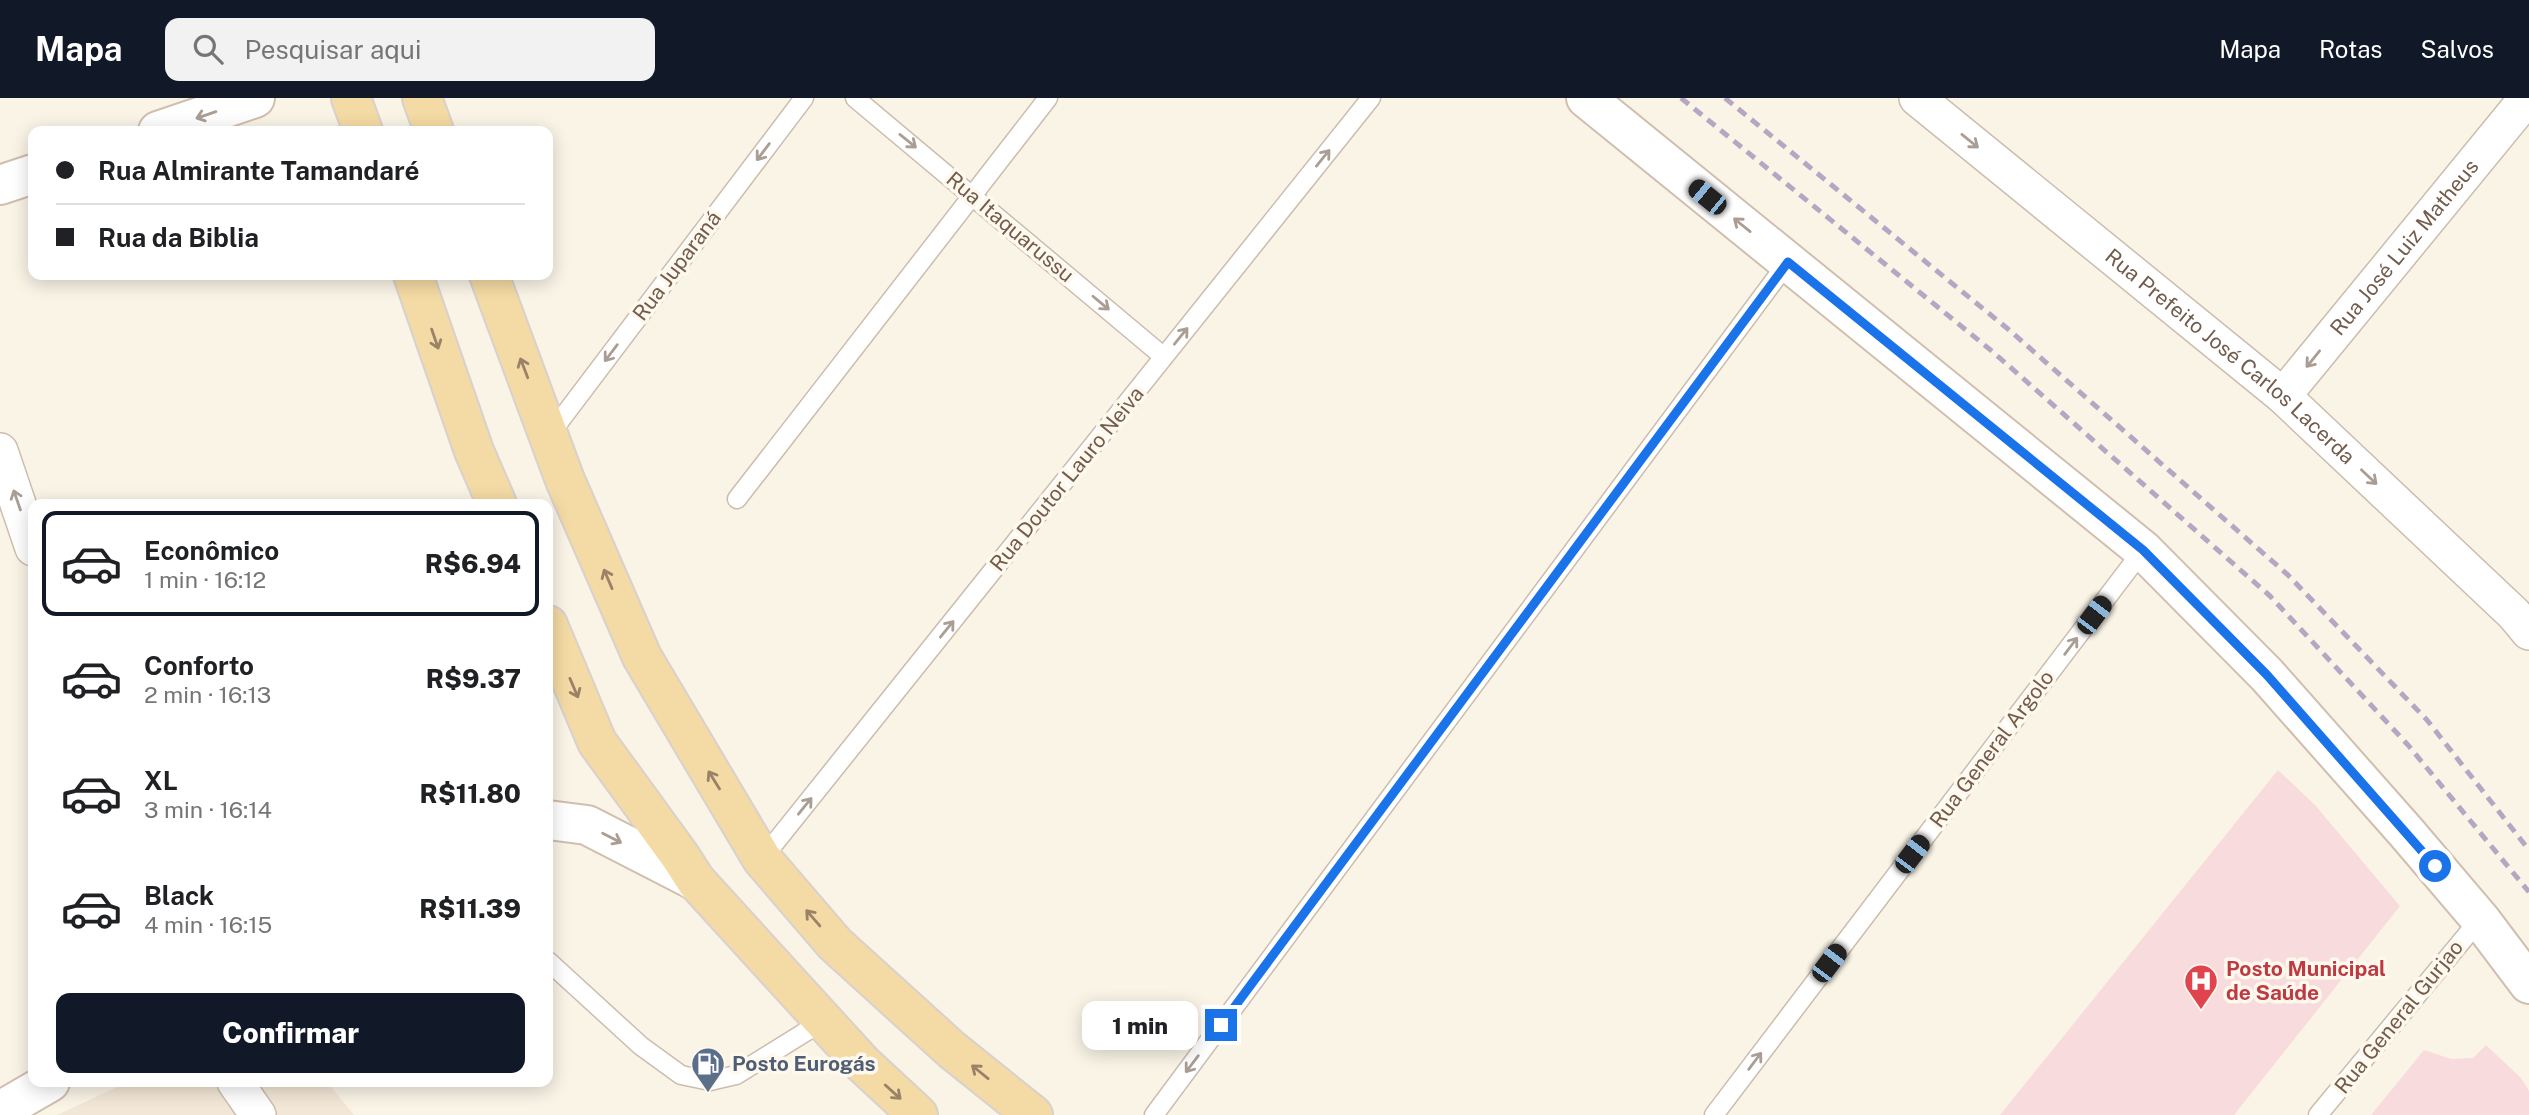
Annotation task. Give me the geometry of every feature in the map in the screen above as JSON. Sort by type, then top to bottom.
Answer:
[{"type":"main road","points":[[173,126],[255,98]]},
{"type":"main road","points":[[351,98],[361,126]]},
{"type":"main road","points":[[422,98],[432,126]]},
{"type":"main road","points":[[1586,98],[2143,550],[2267,675],[2480,919],[2529,985]]},
{"type":"main road","points":[[0,185],[28,176]]},
{"type":"main road","points":[[415,280],[474,451],[495,499]]},
{"type":"main road","points":[[491,280],[565,480],[642,657],[762,859],[835,944],[952,1051],[1033,1115]]},
{"type":"main road","points":[[553,637],[597,742],[696,881],[863,1064],[918,1115]]},
{"type":"main road","points":[[553,821],[587,825],[696,881]]},
{"type":"main road","points":[[0,1111],[41,1087]]},
{"type":"street","name":"Rua Prefeito José Carlos Lacerda","points":[[1917,98],[2283,396],[2514,614],[2529,632]]},
{"type":"street","name":"Rua José Luiz Matheus","points":[[2283,396],[2527,98]]},
{"type":"street","points":[[0,451],[28,533]]},
{"type":"street","points":[[238,1087],[258,1115]]},
{"type":"lane","name":"Rua Juparaná","points":[[550,434],[804,98]]},
{"type":"lane","name":"Rua Itaquarussu","points":[[855,98],[973,194],[1164,357]]},
{"type":"lane","points":[[737,499],[1048,98]]},
{"type":"lane","name":"Rua Doutor Lauro Neiva","points":[[762,859],[1371,98]]},
{"type":"lane","points":[[1154,1115],[1788,262]]},
{"type":"lane","name":"Rua General Argolo","points":[[1714,1115],[2143,550]]},
{"type":"lane","name":"Rua General Gurjao","points":[[2318,1115],[2480,919]]},
{"type":"lane","points":[[553,966],[641,1046],[681,1075],[710,1081],[736,1075],[823,1021]]},
{"type":"shaded area","name":"Posto Municipal de Saúde","points":[[2278,770],[2315,805],[2400,906],[2234,1115],[2000,1115]]},
{"type":"shaded area","points":[[2486,1045],[2521,1078],[2529,1091],[2529,1115],[2371,1115],[2424,1050],[2451,1059],[2473,1058]]},
{"type":"shaded area","points":[[117,1087],[331,1087],[354,1115],[57,1115]]},
{"type":"railway","points":[[1681,98],[1993,352],[2270,596],[2408,745],[2529,892]]},
{"type":"railway","points":[[1725,98],[2008,329],[2288,575],[2427,720],[2529,850]]},
{"type":"place","name":"Posto Municipal de Saúde","points":[[2201,1011]]},
{"type":"place","name":"Posto Eurogás","points":[[708,1094]]},
{"type":"route","points":[[1221,1025],[1788,262],[2143,550],[2267,675],[2435,866]]}]
